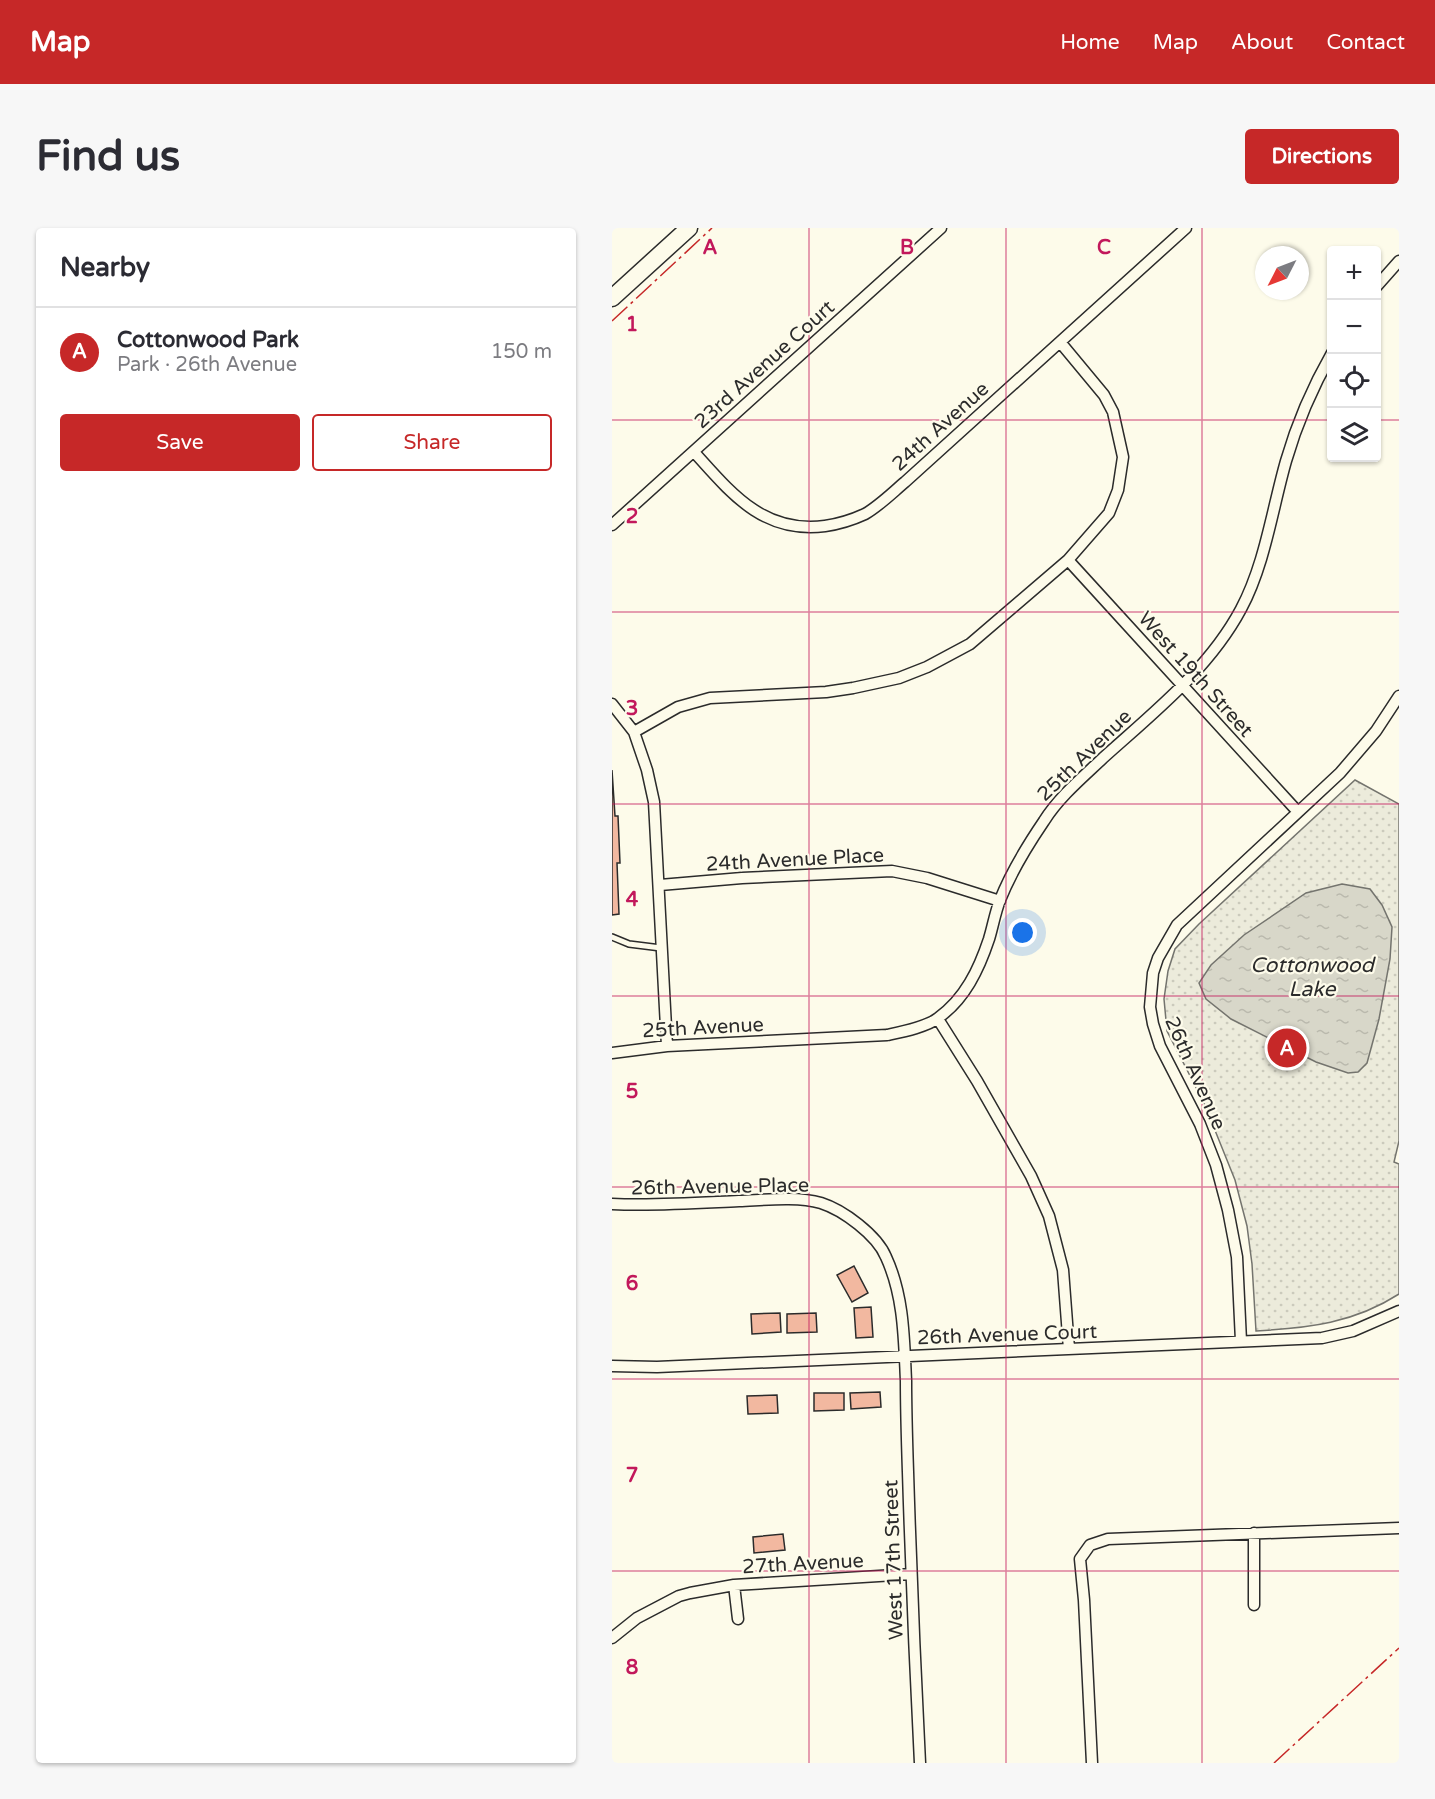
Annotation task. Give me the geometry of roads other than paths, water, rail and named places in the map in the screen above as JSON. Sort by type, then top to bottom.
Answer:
[{"type":"main road","points":[[612,298],[689,228]]},
{"type":"street","name":"23rd Avenue Court","points":[[612,525],[941,228]]},
{"type":"street","name":"24th Avenue","points":[[694,452],[730,492],[753,511],[769,519],[810,528],[839,524],[868,512],[905,483],[1186,228]]},
{"type":"street","points":[[1381,282],[1399,261]]},
{"type":"street","points":[[634,732],[678,707],[710,698],[826,692],[899,678],[918,671],[970,644],[1068,560],[1108,513],[1118,490],[1123,457],[1113,412],[1104,395],[1060,342]]},
{"type":"street","name":"25th Avenue","points":[[612,1053],[667,1046],[887,1035],[938,1019],[963,994],[976,974],[1000,901],[1020,858],[1056,804],[1183,686],[1221,641],[1242,607],[1261,556],[1292,442],[1311,391],[1331,354]]},
{"type":"street","name":"West 19th Street","points":[[1068,560],[1299,812]]},
{"type":"street","points":[[612,704],[634,732],[647,770],[654,802],[667,1046]]},
{"type":"street","name":"26th Avenue","points":[[1241,1341],[1237,1257],[1228,1210],[1216,1165],[1200,1124],[1160,1046],[1153,1024],[1150,1007],[1153,973],[1158,958],[1178,925],[1340,773],[1397,704]]},
{"type":"street","name":"24th Avenue Place","points":[[660,885],[892,871],[927,878],[1000,901]]},
{"type":"street","points":[[938,1019],[1032,1176],[1049,1216],[1063,1270],[1069,1349]]},
{"type":"street","name":"26th Avenue Place","points":[[612,1204],[648,1205],[772,1199],[810,1201],[837,1210],[853,1220],[886,1254],[898,1290],[905,1356]]},
{"type":"street","name":"26th Avenue Court","points":[[612,1366],[657,1367],[1322,1338],[1353,1331],[1399,1311]]},
{"type":"street","name":"West 17th Street","points":[[905,1356],[911,1574],[920,1763]]},
{"type":"street","points":[[1092,1763],[1080,1559],[1090,1545],[1108,1539],[1399,1528]]},
{"type":"street","points":[[1254,1533],[1254,1605]]},
{"type":"street","name":"27th Avenue","points":[[612,1638],[637,1618],[679,1596],[734,1585],[911,1574]]},
{"type":"street","name":"27th Avenue","points":[[734,1585],[738,1619]]},
{"type":"lane","points":[[612,937],[629,944],[663,948]]},
{"type":"water","name":"Cottonwood Lake","points":[[1342,884],[1370,889],[1382,905],[1392,927],[1390,959],[1379,1019],[1367,1063],[1358,1072],[1348,1073],[1316,1062],[1231,1019],[1206,999],[1199,983],[1211,965],[1244,935],[1306,893]]},
{"type":"place","name":"Cottonwood Park","points":[[1287,1048]]}]
